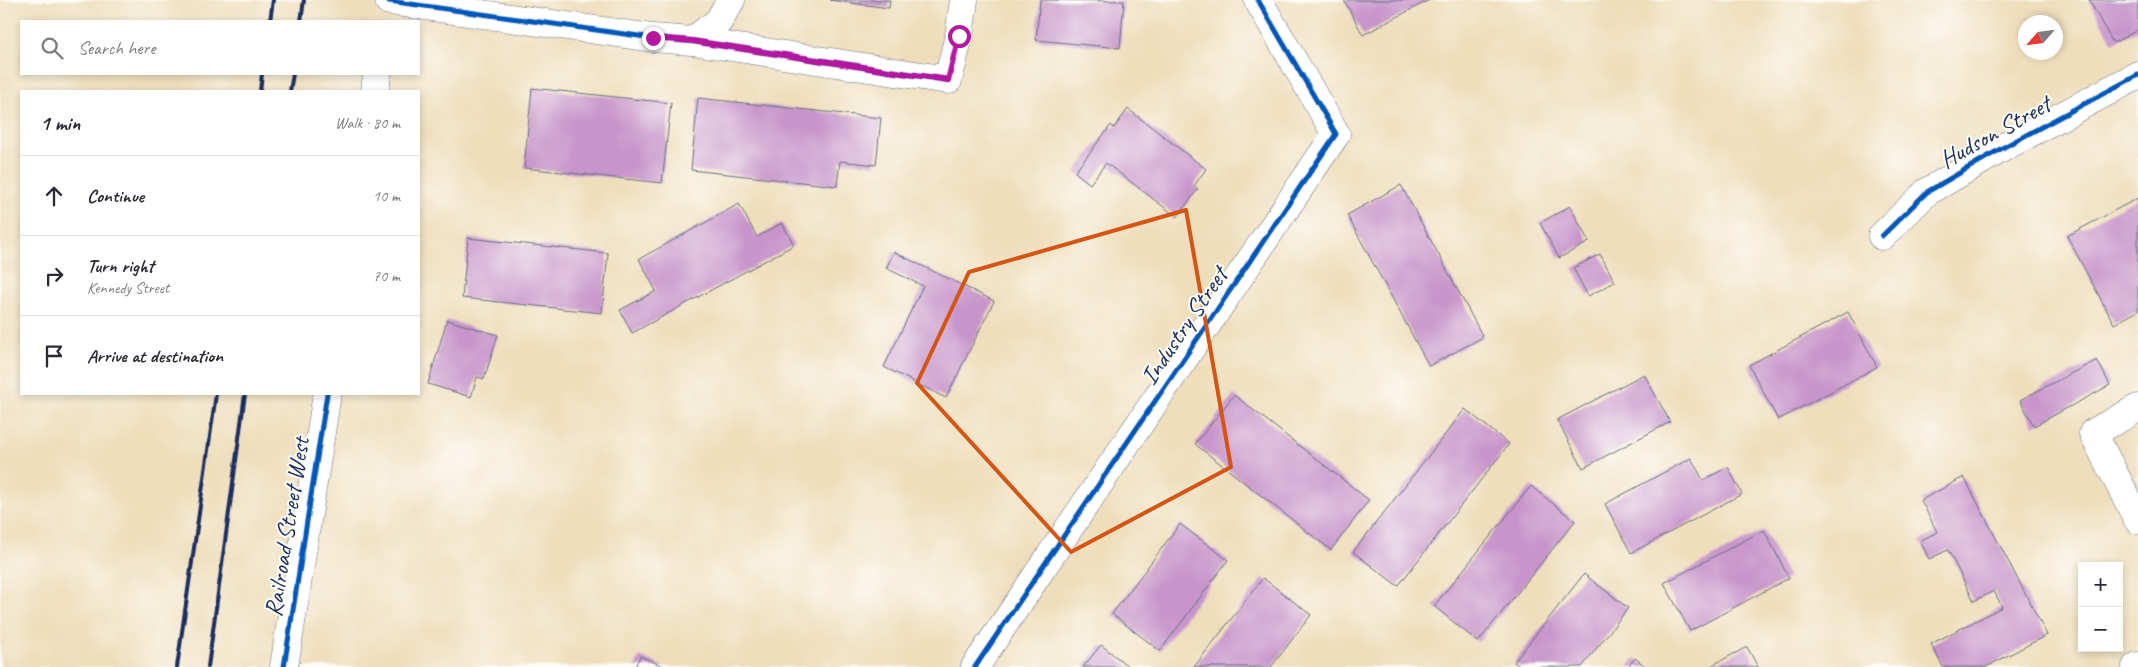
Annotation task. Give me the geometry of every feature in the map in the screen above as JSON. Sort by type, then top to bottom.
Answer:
[{"type":"street","points":[[692,41],[718,22],[732,0]]},
{"type":"street","points":[[388,7],[464,6],[653,38],[692,41],[948,80],[959,36],[964,0]]},
{"type":"street","name":"Industry Street","points":[[976,667],[1336,134],[1258,0]]},
{"type":"street","points":[[375,90],[377,75]]},
{"type":"street","name":"Hudson Street","points":[[1882,236],[1927,192],[2004,147],[2138,75]]},
{"type":"street","name":"Railroad Street West","points":[[284,667],[327,395]]},
{"type":"street","points":[[2138,408],[2092,433],[2138,520]]},
{"type":"highlighted area","points":[[1186,210],[1231,467],[1071,552],[917,383],[969,272]]},
{"type":"building","points":[[830,0],[890,0],[889,8]]},
{"type":"building","points":[[1040,0],[1124,1],[1120,48],[1036,40]]},
{"type":"building","points":[[1344,0],[1429,0],[1363,35]]},
{"type":"building","points":[[2089,0],[2138,0],[2138,30],[2113,43]]},
{"type":"building","points":[[532,88],[671,103],[662,183],[524,168]]},
{"type":"building","points":[[698,98],[881,118],[876,165],[840,161],[837,186],[691,170]]},
{"type":"building","points":[[1128,109],[1206,169],[1194,186],[1198,189],[1177,217],[1106,163],[1090,184],[1075,172],[1111,125],[1114,128]]},
{"type":"building","points":[[1401,185],[1483,337],[1429,366],[1347,215]]},
{"type":"building","points":[[2138,198],[2138,311],[2114,324],[2067,236]]},
{"type":"building","points":[[739,204],[757,237],[782,223],[794,245],[632,333],[620,310],[656,291],[639,259]]},
{"type":"building","points":[[1570,206],[1589,242],[1559,258],[1540,223]]},
{"type":"building","points":[[468,238],[608,253],[602,313],[462,298]]},
{"type":"building","points":[[894,252],[994,301],[946,398],[884,367],[923,286],[886,268]]},
{"type":"building","points":[[1600,254],[1615,282],[1588,296],[1573,268]]},
{"type":"building","points":[[1848,312],[1877,367],[1778,420],[1749,365]]},
{"type":"building","points":[[447,320],[498,335],[484,379],[477,377],[471,397],[428,384]]},
{"type":"building","points":[[2097,360],[2110,385],[2034,426],[2020,400]]},
{"type":"building","points":[[1644,374],[1670,422],[1583,468],[1557,420]]},
{"type":"building","points":[[1234,395],[1369,500],[1331,550],[1195,444]]},
{"type":"building","points":[[1465,409],[1509,444],[1398,586],[1353,552]]},
{"type":"building","points":[[1691,458],[1703,480],[1728,467],[1742,494],[1631,553],[1605,504]]},
{"type":"building","points":[[1964,477],[2047,635],[1986,667],[1943,667],[1931,644],[2002,607],[1994,591],[1974,601],[1948,550],[1929,559],[1920,541],[1937,532],[1921,500]]},
{"type":"building","points":[[1531,486],[1575,521],[1478,642],[1434,606]]},
{"type":"building","points":[[1180,524],[1228,560],[1160,651],[1112,614]]},
{"type":"building","points":[[1764,530],[1789,578],[1690,631],[1664,583]]},
{"type":"building","points":[[1584,574],[1628,608],[1582,667],[1521,667],[1514,662]]},
{"type":"building","points":[[1263,578],[1311,615],[1271,667],[1194,667]]},
{"type":"building","points":[[1101,645],[1129,667],[1083,667]]},
{"type":"building","points":[[1747,647],[1758,667],[1709,667]]},
{"type":"building","points":[[640,656],[665,667],[635,667]]},
{"type":"building","points":[[1635,658],[1646,667],[1628,667]]},
{"type":"railway","points":[[270,20],[273,0]]},
{"type":"railway","points":[[301,20],[304,0]]},
{"type":"railway","points":[[260,90],[262,75]]},
{"type":"railway","points":[[290,90],[293,75]]},
{"type":"railway","points":[[177,667],[216,395]]},
{"type":"railway","points":[[208,667],[245,395]]},
{"type":"cycle path","points":[[975,667],[1336,134],[1258,0]]},
{"type":"cycle path","points":[[389,1],[653,38],[692,41],[948,80]]},
{"type":"cycle path","points":[[1882,236],[1927,192],[2004,147],[2138,75]]},
{"type":"cycle path","points":[[284,667],[327,395]]},
{"type":"route","points":[[653,38],[692,41],[948,80],[959,36]]}]
